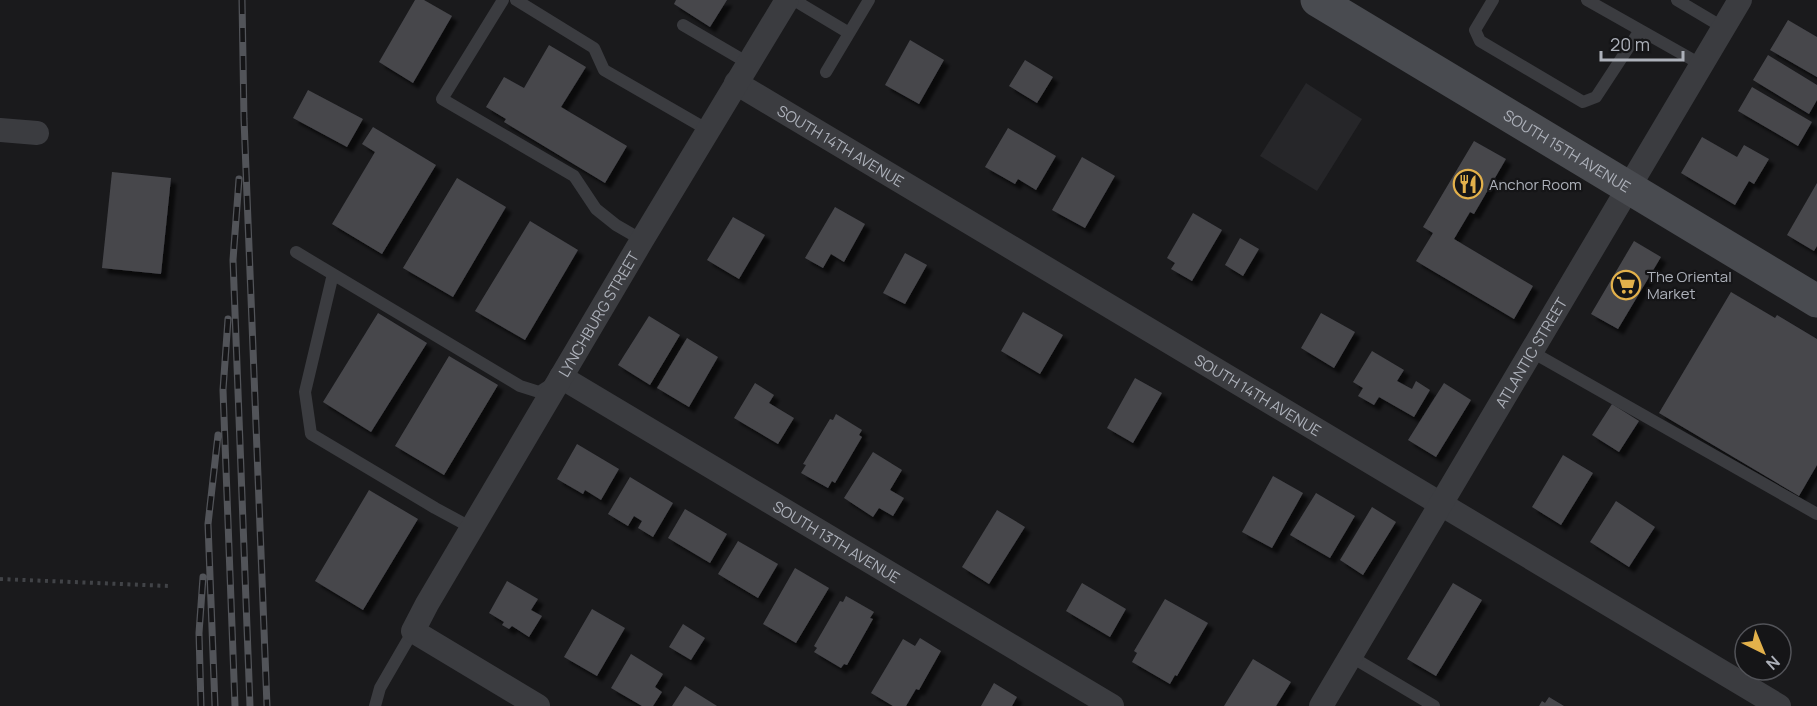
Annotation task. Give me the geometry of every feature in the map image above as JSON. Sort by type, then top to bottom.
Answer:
[{"type":"main road","name":"SOUTH 15TH AVENUE","points":[[1335,8],[1817,301]]},
{"type":"street","name":"LYNCHBURG STREET","points":[[413,631],[642,240],[787,0]]},
{"type":"street","name":"ATLANTIC STREET","points":[[1321,706],[1740,0]]},
{"type":"street","name":"SOUTH 14TH AVENUE","points":[[742,73],[1442,504],[1779,706]]},
{"type":"street","points":[[0,130],[37,133]]},
{"type":"street","name":"SOUTH 13TH AVENUE","points":[[561,377],[1112,706]]},
{"type":"street","points":[[413,631],[538,706]]},
{"type":"lane","points":[[503,0],[442,99],[574,176],[596,209],[616,225],[642,240]]},
{"type":"lane","points":[[516,0],[594,48],[604,70],[708,130]]},
{"type":"lane","points":[[794,0],[849,33]]},
{"type":"lane","points":[[826,72],[868,0]]},
{"type":"lane","points":[[1493,0],[1475,30],[1480,41],[1583,102],[1596,98],[1640,30]]},
{"type":"lane","points":[[1587,0],[1702,65]]},
{"type":"lane","points":[[1608,12],[1616,0]]},
{"type":"lane","points":[[1677,0],[1724,28]]},
{"type":"lane","points":[[683,25],[742,73]]},
{"type":"lane","points":[[296,252],[530,390],[539,392],[561,377]]},
{"type":"lane","points":[[333,274],[305,392],[311,434],[472,528]]},
{"type":"lane","points":[[1532,352],[1817,514]]},
{"type":"lane","points":[[375,706],[380,688],[413,631]]},
{"type":"lane","points":[[1350,656],[1434,706]]},
{"type":"path","points":[[0,579],[168,586]]},
{"type":"shaded area","points":[[1306,83],[1362,119],[1317,191],[1260,156]]},
{"type":"building","points":[[415,0],[424,0],[452,16],[413,83],[379,62]]},
{"type":"building","points":[[676,0],[727,0],[710,27],[674,4]]},
{"type":"building","points":[[1788,20],[1817,37],[1817,77],[1770,50]]},
{"type":"building","points":[[910,40],[944,60],[919,104],[885,85]]},
{"type":"building","points":[[549,45],[586,67],[561,107],[627,146],[605,183],[504,122],[506,119],[486,107],[504,77],[524,88]]},
{"type":"building","points":[[1768,55],[1817,85],[1817,100],[1809,114],[1753,80]]},
{"type":"building","points":[[1025,60],[1053,77],[1037,103],[1009,86]]},
{"type":"building","points":[[1752,87],[1812,122],[1798,146],[1738,111]]},
{"type":"building","points":[[308,90],[363,119],[347,147],[293,118]]},
{"type":"building","points":[[373,127],[436,165],[382,254],[332,224],[375,152],[362,144]]},
{"type":"building","points":[[1008,128],[1056,156],[1036,190],[1018,179],[1015,184],[985,167]]},
{"type":"building","points":[[1702,137],[1737,157],[1744,145],[1769,159],[1754,184],[1749,181],[1735,205],[1681,173]]},
{"type":"building","points":[[1474,141],[1506,159],[1474,214],[1470,212],[1454,239],[1533,286],[1514,319],[1416,261],[1433,233],[1423,227]]},
{"type":"building","points":[[1082,157],[1115,176],[1085,228],[1052,210]]},
{"type":"building","points":[[112,172],[171,178],[161,274],[102,268]]},
{"type":"building","points":[[457,178],[506,207],[453,297],[403,268]]},
{"type":"building","points":[[1817,183],[1817,246],[1814,251],[1787,235]]},
{"type":"building","points":[[835,207],[865,224],[844,262],[831,254],[823,268],[805,258]]},
{"type":"building","points":[[1193,213],[1222,230],[1192,281],[1171,269],[1175,263],[1167,258]]},
{"type":"building","points":[[733,217],[765,235],[739,279],[707,260]]},
{"type":"building","points":[[530,221],[578,250],[525,340],[475,311]]},
{"type":"building","points":[[1240,238],[1259,249],[1243,276],[1225,265]]},
{"type":"building","name":"The Oriental Market","points":[[1634,241],[1661,257],[1618,329],[1591,314]]},
{"type":"building","points":[[905,253],[927,265],[905,304],[883,293]]},
{"type":"building","points":[[1731,292],[1775,318],[1777,315],[1817,339],[1817,465],[1799,496],[1659,413]]},
{"type":"building","points":[[1023,312],[1063,335],[1040,374],[1001,351]]},
{"type":"building","points":[[378,313],[427,343],[371,432],[323,402]]},
{"type":"building","points":[[1321,313],[1355,332],[1334,368],[1301,348]]},
{"type":"building","points":[[649,316],[680,335],[650,385],[618,365]]},
{"type":"building","points":[[687,338],[718,357],[689,407],[657,388]]},
{"type":"building","points":[[1372,351],[1404,370],[1397,381],[1412,389],[1416,381],[1430,390],[1414,417],[1379,397],[1374,405],[1358,396],[1363,388],[1353,382]]},
{"type":"building","points":[[449,356],[498,385],[444,475],[395,446]]},
{"type":"building","points":[[1135,378],[1162,393],[1133,443],[1107,428]]},
{"type":"building","points":[[755,383],[774,395],[769,403],[794,418],[778,444],[734,418]]},
{"type":"building","points":[[1444,383],[1471,400],[1436,457],[1408,440]]},
{"type":"building","points":[[1612,404],[1639,421],[1619,452],[1592,435]]},
{"type":"building","points":[[836,414],[862,430],[859,435],[862,437],[835,483],[832,481],[828,488],[801,473],[806,465],[803,464],[830,419],[833,420]]},
{"type":"building","points":[[577,444],[619,469],[601,500],[585,490],[583,494],[557,479]]},
{"type":"building","points":[[873,452],[902,470],[890,490],[904,498],[893,516],[879,508],[873,517],[844,498]]},
{"type":"building","points":[[1563,455],[1593,473],[1561,525],[1532,507]]},
{"type":"building","points":[[1273,476],[1303,493],[1272,548],[1242,532]]},
{"type":"building","points":[[630,477],[673,503],[653,537],[638,528],[642,521],[634,516],[628,526],[608,514]]},
{"type":"building","points":[[369,490],[418,519],[363,610],[315,581]]},
{"type":"building","points":[[1316,493],[1355,516],[1330,558],[1290,535]]},
{"type":"building","points":[[1616,501],[1655,527],[1629,567],[1590,542]]},
{"type":"building","points":[[1372,507],[1396,522],[1363,575],[1340,560]]},
{"type":"building","points":[[685,509],[727,534],[710,563],[668,538]]},
{"type":"building","points":[[997,510],[1025,527],[989,584],[962,567]]},
{"type":"building","points":[[738,541],[778,564],[758,598],[718,574]]},
{"type":"building","points":[[795,568],[829,588],[796,643],[763,624]]},
{"type":"building","points":[[507,581],[538,599],[531,610],[542,616],[529,637],[512,626],[509,629],[502,625],[504,622],[489,613]]},
{"type":"building","points":[[1082,583],[1126,609],[1110,637],[1066,611]]},
{"type":"building","points":[[1453,583],[1482,600],[1436,676],[1407,659]]},
{"type":"building","points":[[846,596],[874,612],[870,618],[873,619],[847,665],[844,664],[841,668],[814,652],[817,648],[814,646],[840,601],[843,602]]},
{"type":"building","points":[[1165,599],[1208,623],[1170,684],[1132,662],[1137,653],[1134,651]]},
{"type":"building","points":[[592,609],[625,628],[597,676],[564,657]]},
{"type":"building","points":[[683,624],[705,638],[691,660],[669,647]]},
{"type":"building","points":[[920,638],[941,651],[919,690],[916,689],[906,706],[893,706],[871,693],[903,639],[915,646]]},
{"type":"building","points":[[631,654],[663,674],[655,687],[662,692],[653,706],[642,706],[611,688]]},
{"type":"building","points":[[1253,659],[1291,682],[1276,706],[1224,706]]},
{"type":"building","points":[[994,683],[1017,697],[1012,706],[981,706]]},
{"type":"building","points":[[685,686],[717,706],[672,706]]},
{"type":"building","points":[[1549,697],[1564,706],[1539,706]]},
{"type":"railway","points":[[242,0],[244,119],[267,706]]},
{"type":"railway","points":[[239,179],[233,260],[250,706]]},
{"type":"railway","points":[[228,319],[223,390],[235,706]]},
{"type":"railway","points":[[215,706],[208,524],[218,435]]},
{"type":"railway","points":[[201,706],[199,633],[203,577]]},
{"type":"place","name":"Anchor Room","points":[[1468,184]]},
{"type":"place","name":"The Oriental Market","points":[[1626,285]]}]
